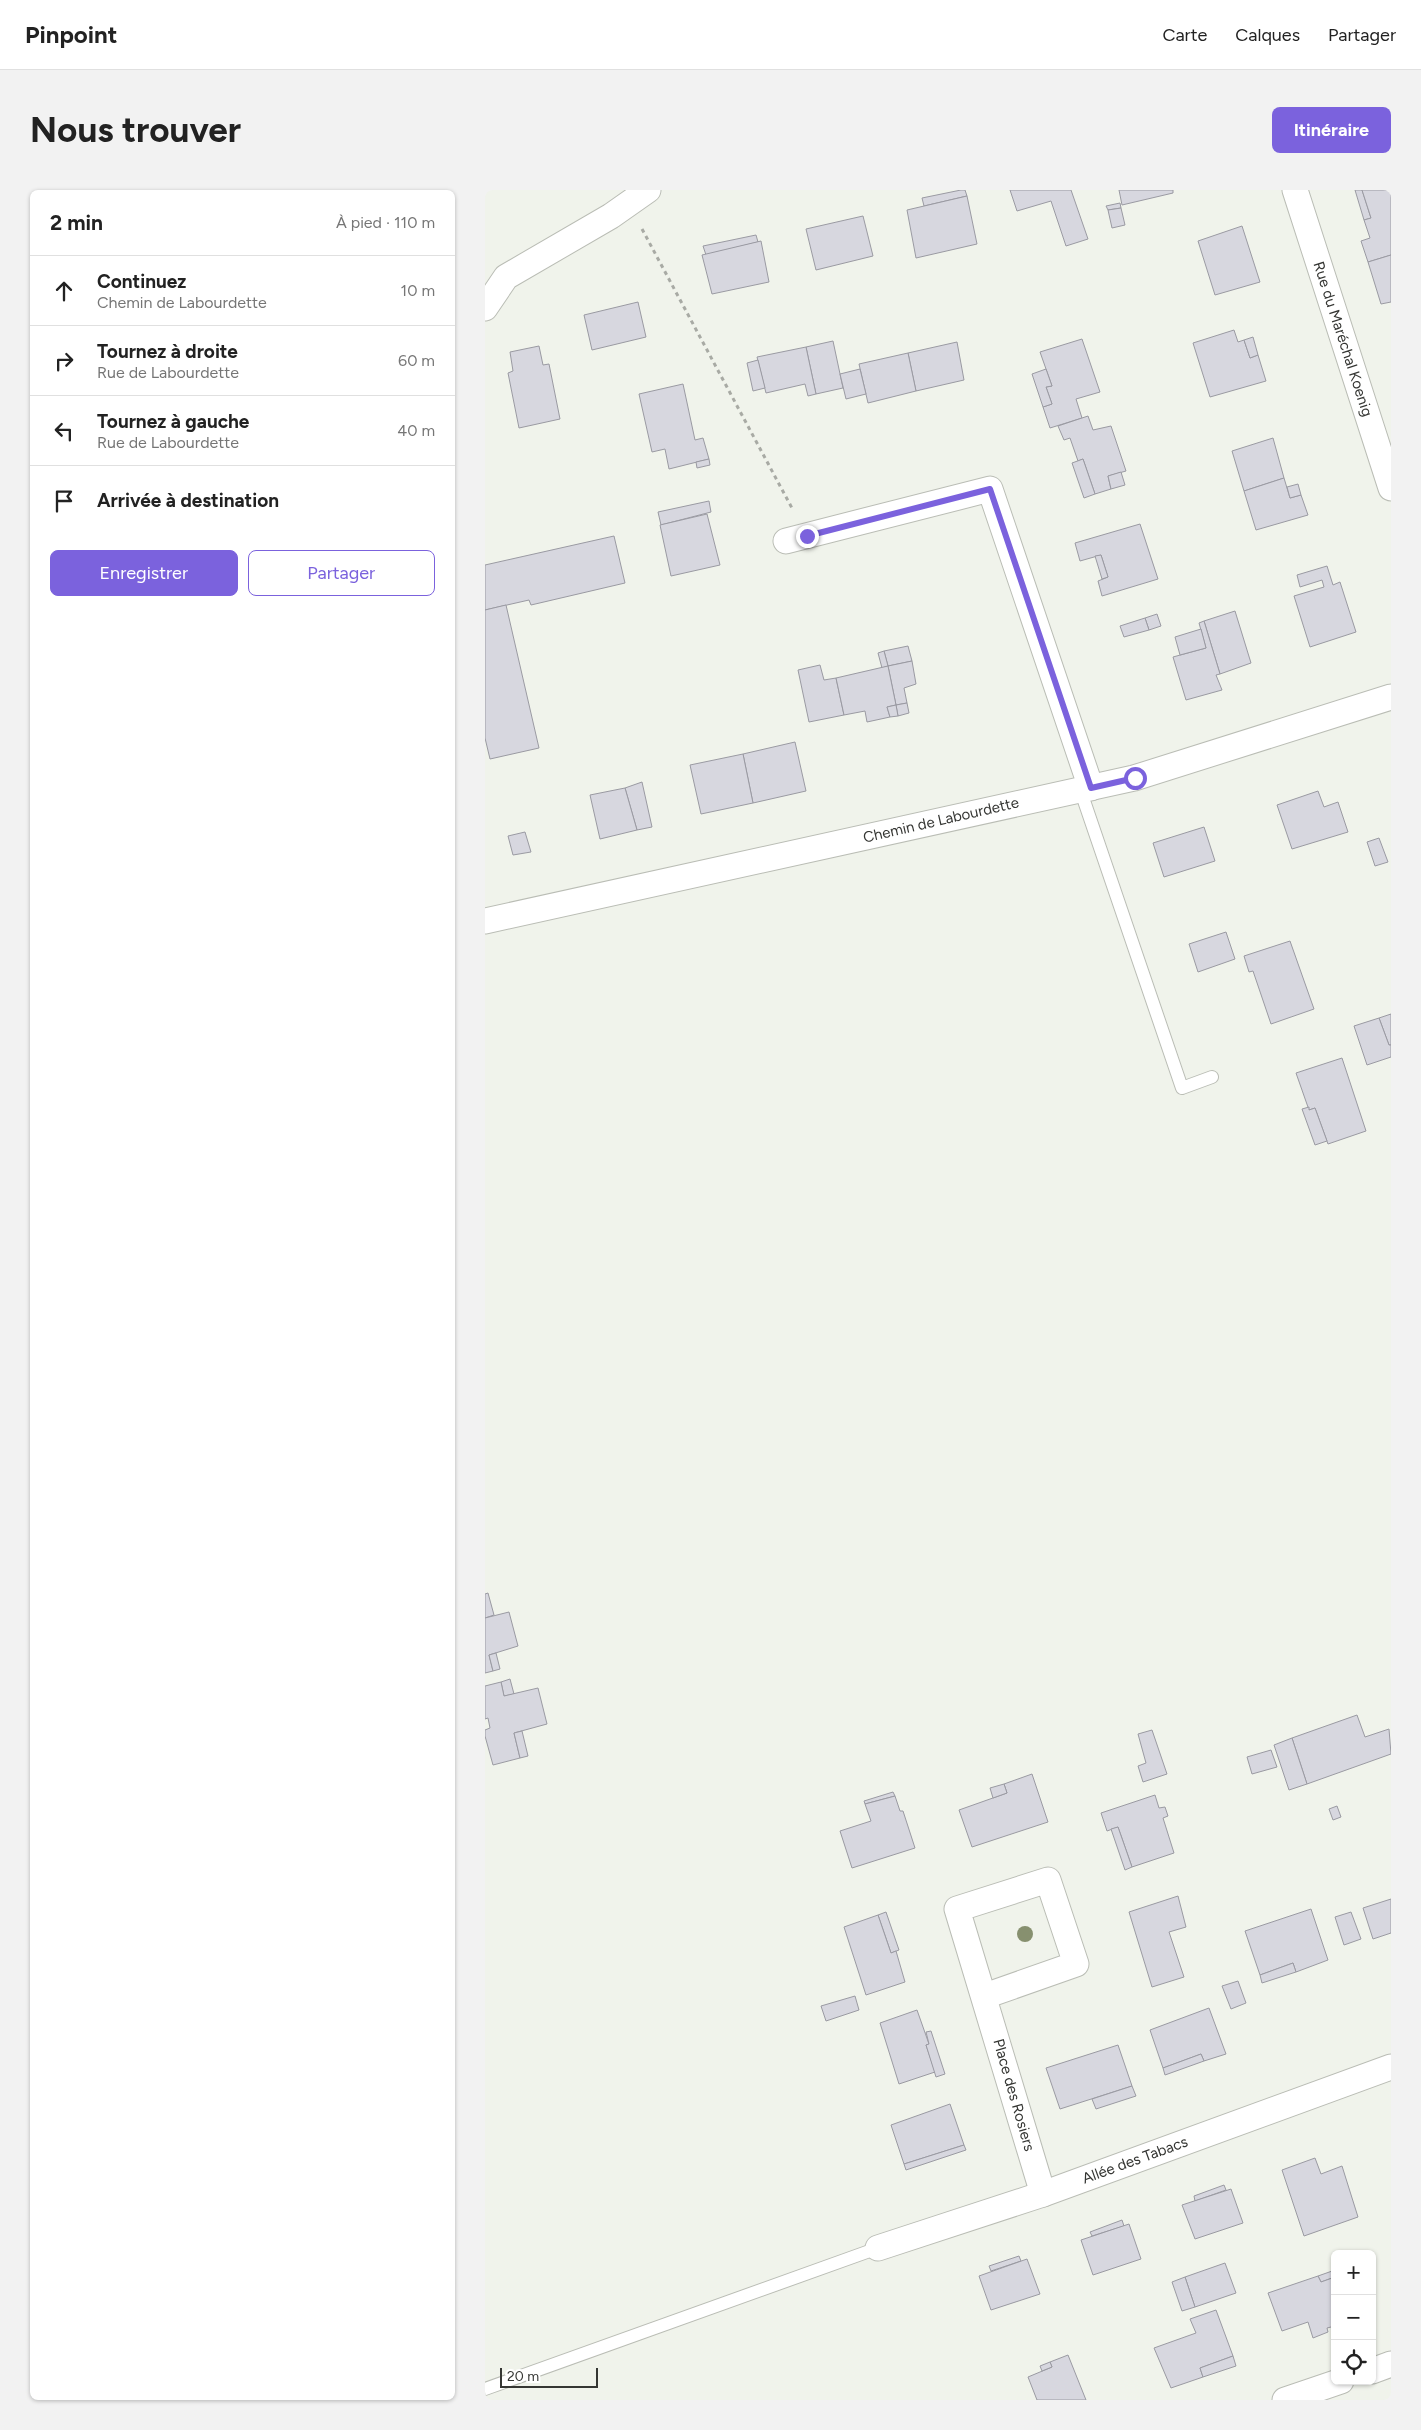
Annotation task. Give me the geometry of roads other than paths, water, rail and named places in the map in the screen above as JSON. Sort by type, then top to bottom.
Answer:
[{"type":"street","name":"Rue du Maréchal Koenig","points":[[1295,190],[1391,488]]},
{"type":"street","points":[[485,308],[506,277],[638,197]]},
{"type":"street","points":[[796,539],[990,489],[1085,789]]},
{"type":"street","name":"Chemin de Labourdette","points":[[485,921],[1135,778],[1391,697]]},
{"type":"street","name":"Place des Rosiers","points":[[985,1996],[1076,1964],[1049,1880],[957,1910],[985,1996],[1043,2194]]},
{"type":"street","name":"Allée des Tabacs","points":[[878,2248],[1043,2194],[1391,2067]]},
{"type":"street","points":[[1376,2370],[1391,2364]]},
{"type":"street","points":[[1285,2400],[1331,2384]]},
{"type":"lane","points":[[1085,789],[1182,1088],[1212,1077]]},
{"type":"lane","points":[[485,2388],[878,2248]]}]
